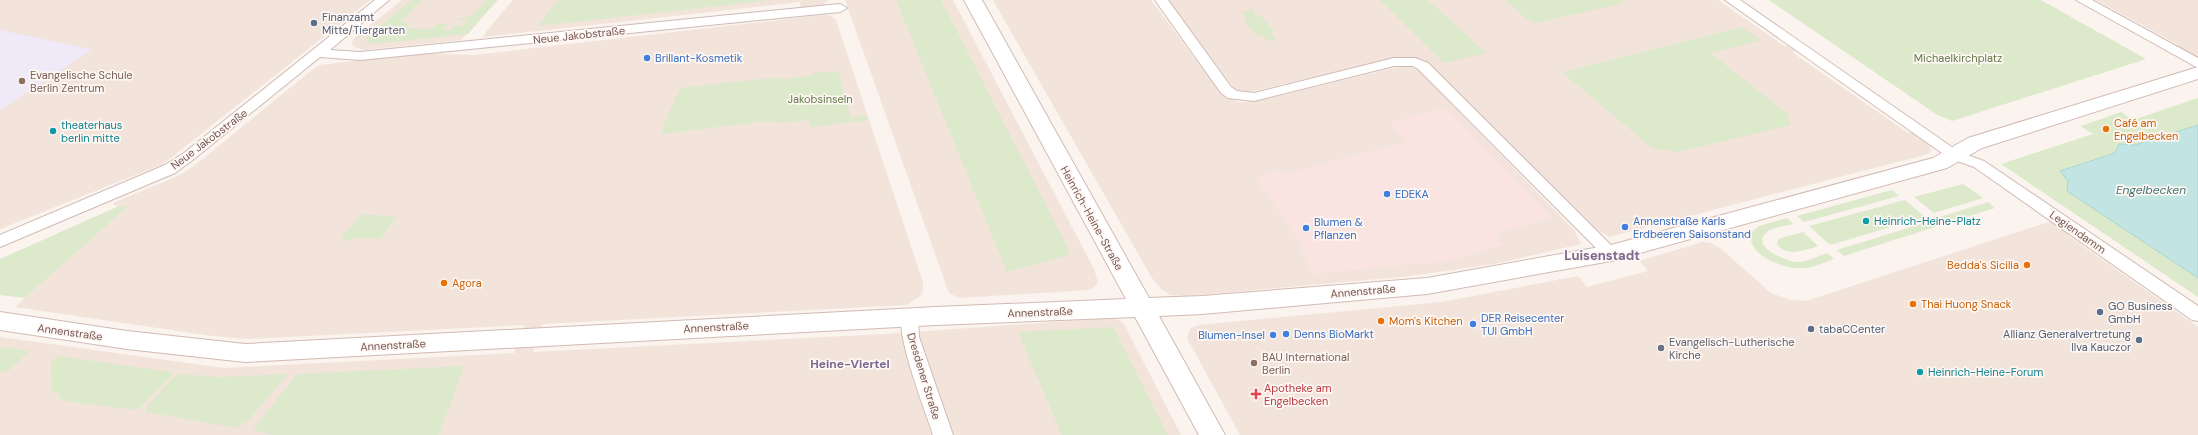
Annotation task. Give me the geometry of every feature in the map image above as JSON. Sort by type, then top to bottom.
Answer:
[{"type":"street","name":"Neue Jakobstraße","points":[[0,241],[170,169],[196,151],[383,0]]},
{"type":"street","name":"Heinrich-Heine-Straße","points":[[973,0],[1212,435]]},
{"type":"street","points":[[1160,0],[1226,90],[1233,95],[1254,97],[1394,62],[1415,62],[1430,72],[1610,253],[1940,163],[1975,143],[2198,73]]},
{"type":"street","points":[[1731,0],[1954,155]]},
{"type":"street","points":[[2082,0],[2198,64]]},
{"type":"street","name":"Neue Jakobstraße","points":[[318,53],[360,56],[544,40],[840,8]]},
{"type":"street","name":"Legiendamm","points":[[1954,155],[1979,164],[2198,315]]},
{"type":"street","name":"Annenstraße","points":[[0,321],[127,340],[245,353],[909,317],[1202,305],[1427,286],[1610,253]]},
{"type":"street","name":"Dresdener Straße","points":[[909,317],[910,337],[943,435]]},
{"type":"shaded area","points":[[0,0],[370,0],[163,164],[0,229]]},
{"type":"shaded area","points":[[402,0],[498,0],[461,40],[363,50],[353,46],[352,42],[354,38]]},
{"type":"shaded area","points":[[513,0],[829,0],[821,6],[801,9],[800,2],[483,37]]},
{"type":"shaded area","points":[[845,0],[953,0],[1094,269],[1098,282],[1094,287],[1089,290],[959,298],[949,293]]},
{"type":"shaded area","points":[[993,0],[1151,0],[1220,92],[1226,97],[1239,102],[1253,102],[1402,66],[1413,67],[1418,70],[1574,230],[1581,244],[1494,264],[1402,277],[1185,296],[1170,295],[1160,288],[1152,278]]},
{"type":"shaded area","points":[[1167,0],[1718,0],[1784,46],[1788,46],[1795,50],[1793,53],[1908,133],[1912,132],[1927,142],[1932,150],[1928,154],[1609,237],[1590,225],[1427,62],[1411,57],[1394,58],[1250,92],[1241,92],[1233,87]]},
{"type":"shaded area","points":[[2096,0],[2198,0],[2198,58],[2176,46],[2179,45]]},
{"type":"shaded area","points":[[824,15],[831,16],[836,20],[923,283],[923,291],[920,296],[906,305],[543,324],[541,330],[523,331],[525,325],[248,339],[212,336],[15,307],[126,207],[115,206],[113,203],[178,176],[194,166],[320,65],[418,53],[474,55]]},
{"type":"shaded area","name":"Evangelische Schule Berlin Zentrum","points":[[0,30],[90,49],[89,52],[0,110]]},
{"type":"shaded area","points":[[1445,107],[1551,218],[1495,234],[1504,245],[1448,261],[1315,274],[1300,253],[1306,251],[1255,177],[1280,170],[1283,174],[1406,142],[1390,123]]},
{"type":"shaded area","points":[[2052,221],[2071,233],[2067,235],[2198,327],[2198,435],[1240,435],[1187,338],[1190,329],[1199,325],[1442,302],[1578,276],[1587,287],[1648,271],[1639,261],[1703,242],[1711,243],[1720,248],[1771,293],[1791,300],[1806,301]]},
{"type":"shaded area","points":[[1111,318],[1119,320],[1124,324],[1181,435],[0,435],[0,337],[224,368],[514,353],[517,347],[535,346],[533,352],[884,334]]},
{"type":"green space","points":[[412,0],[422,0],[401,22],[410,23],[405,28],[432,29],[437,24],[447,24],[443,30],[449,31],[455,25],[463,26],[467,21],[458,20],[459,18],[471,16],[487,0],[497,0],[468,34],[372,44],[365,38]]},
{"type":"green space","points":[[558,0],[773,0],[538,26]]},
{"type":"green space","points":[[896,0],[941,0],[1070,252],[1066,256],[1007,272]]},
{"type":"green space","points":[[1380,0],[1428,0],[1486,53],[1444,63]]},
{"type":"green space","points":[[1505,0],[1624,0],[1620,4],[1535,23],[1527,19]]},
{"type":"green space","name":"Michaelkirchplatz","points":[[1769,0],[2041,0],[2146,59],[1952,121],[1936,114]]},
{"type":"green space","points":[[1252,9],[1258,16],[1260,15],[1274,31],[1271,32],[1276,39],[1267,41],[1261,34],[1256,35],[1243,19],[1247,18],[1242,12]]},
{"type":"green space","points":[[1742,27],[1761,40],[1710,53],[1788,114],[1790,125],[1678,152],[1652,148],[1562,72]]},
{"type":"green space","name":"Jakobsinseln","points":[[838,71],[851,117],[866,115],[868,120],[811,127],[809,120],[781,123],[767,121],[660,134],[680,88],[781,77],[782,80],[813,75],[813,73]]},
{"type":"green space","points":[[2198,98],[2198,125],[2167,135],[2148,134],[2147,140],[2136,145],[2119,144],[2115,153],[2060,171],[2068,181],[2067,191],[2198,278],[2198,297],[2001,164],[2093,134],[2081,126],[2121,112],[2133,120]]},
{"type":"green space","points":[[1963,184],[1983,198],[1934,213],[1914,197]]},
{"type":"green space","points":[[1892,190],[1899,196],[1804,222],[1797,216]]},
{"type":"green space","points":[[1905,200],[1925,217],[1830,245],[1809,226]]},
{"type":"green space","points":[[1988,202],[1995,208],[1947,223],[1940,217]]},
{"type":"green space","points":[[119,206],[127,207],[25,298],[0,295],[0,259]]},
{"type":"green space","points":[[363,214],[397,217],[380,239],[356,238],[348,241],[343,240],[342,236]]},
{"type":"green space","points":[[1787,218],[1793,224],[1773,229],[1767,232],[1763,237],[1763,243],[1766,248],[1779,256],[1798,262],[1812,259],[1827,253],[1834,259],[1818,265],[1794,268],[1768,260],[1761,254],[1751,241],[1751,233],[1759,226]]},
{"type":"green space","points":[[1931,221],[1938,226],[1844,256],[1837,250]]},
{"type":"green space","points":[[1803,232],[1818,246],[1802,251],[1791,252],[1786,251],[1777,244],[1778,239]]},
{"type":"green space","points":[[1113,327],[1168,435],[1062,435],[1018,332]]},
{"type":"green space","points":[[0,347],[30,351],[7,372],[0,371]]},
{"type":"green space","points":[[58,356],[171,372],[171,376],[141,407],[135,410],[60,400],[60,394],[52,392],[51,362]]},
{"type":"green space","points":[[464,366],[439,435],[273,435],[253,430],[297,374]]},
{"type":"green space","points":[[180,374],[219,377],[288,374],[245,424],[241,423],[237,428],[146,412],[147,406],[175,376]]},
{"type":"water","name":"Engelbecken","points":[[2198,125],[2198,278],[2067,191],[2068,181],[2060,171],[2115,153],[2119,144],[2136,145],[2147,140],[2148,134],[2167,135]]},
{"type":"place","name":"Finanzamt Mitte/Tiergarten","points":[[314,23]]},
{"type":"place","name":"Brillant-Kosmetik","points":[[647,58]]},
{"type":"place","name":"Evangelische Schule Berlin Zentrum","points":[[22,81]]},
{"type":"place","name":"Café am Engelbecken","points":[[2106,129]]},
{"type":"place","name":"theaterhaus berlin mitte","points":[[53,131]]},
{"type":"place","name":"EDEKA","points":[[1387,194]]},
{"type":"place","name":"Heinrich-Heine-Platz","points":[[1866,221]]},
{"type":"place","name":"Annenstraße Karls Erdbeeren Saisonstand","points":[[1625,227]]},
{"type":"place","name":"Blumen & Pflanzen","points":[[1306,228]]},
{"type":"place","name":"Bedda's Sicilia","points":[[2027,265]]},
{"type":"place","name":"Agora","points":[[444,283]]},
{"type":"place","name":"Thai Huong Snack","points":[[1913,304]]},
{"type":"place","name":"GO Business GmbH","points":[[2100,312]]},
{"type":"place","name":"Mom's Kitchen","points":[[1381,321]]},
{"type":"place","name":"DER Reisecenter TUI GmbH","points":[[1473,324]]},
{"type":"place","name":"tabaCCenter","points":[[1811,329]]},
{"type":"place","name":"Denns BioMarkt","points":[[1286,334]]},
{"type":"place","name":"Blumen-Insel","points":[[1273,335]]},
{"type":"place","name":"Allianz Generalvertretung Ilva Kauczor","points":[[2139,340]]},
{"type":"place","name":"Evangelisch-Lutherische Kirche","points":[[1661,348]]},
{"type":"place","name":"BAU International Berlin","points":[[1254,363]]},
{"type":"place","name":"Heinrich-Heine-Forum","points":[[1920,372]]},
{"type":"place","name":"Apotheke am Engelbecken","points":[[1256,394]]},
{"type":"district","name":"Luisenstadt","points":[[1602,255]]},
{"type":"district","name":"Heine-Viertel","points":[[850,364]]}]
